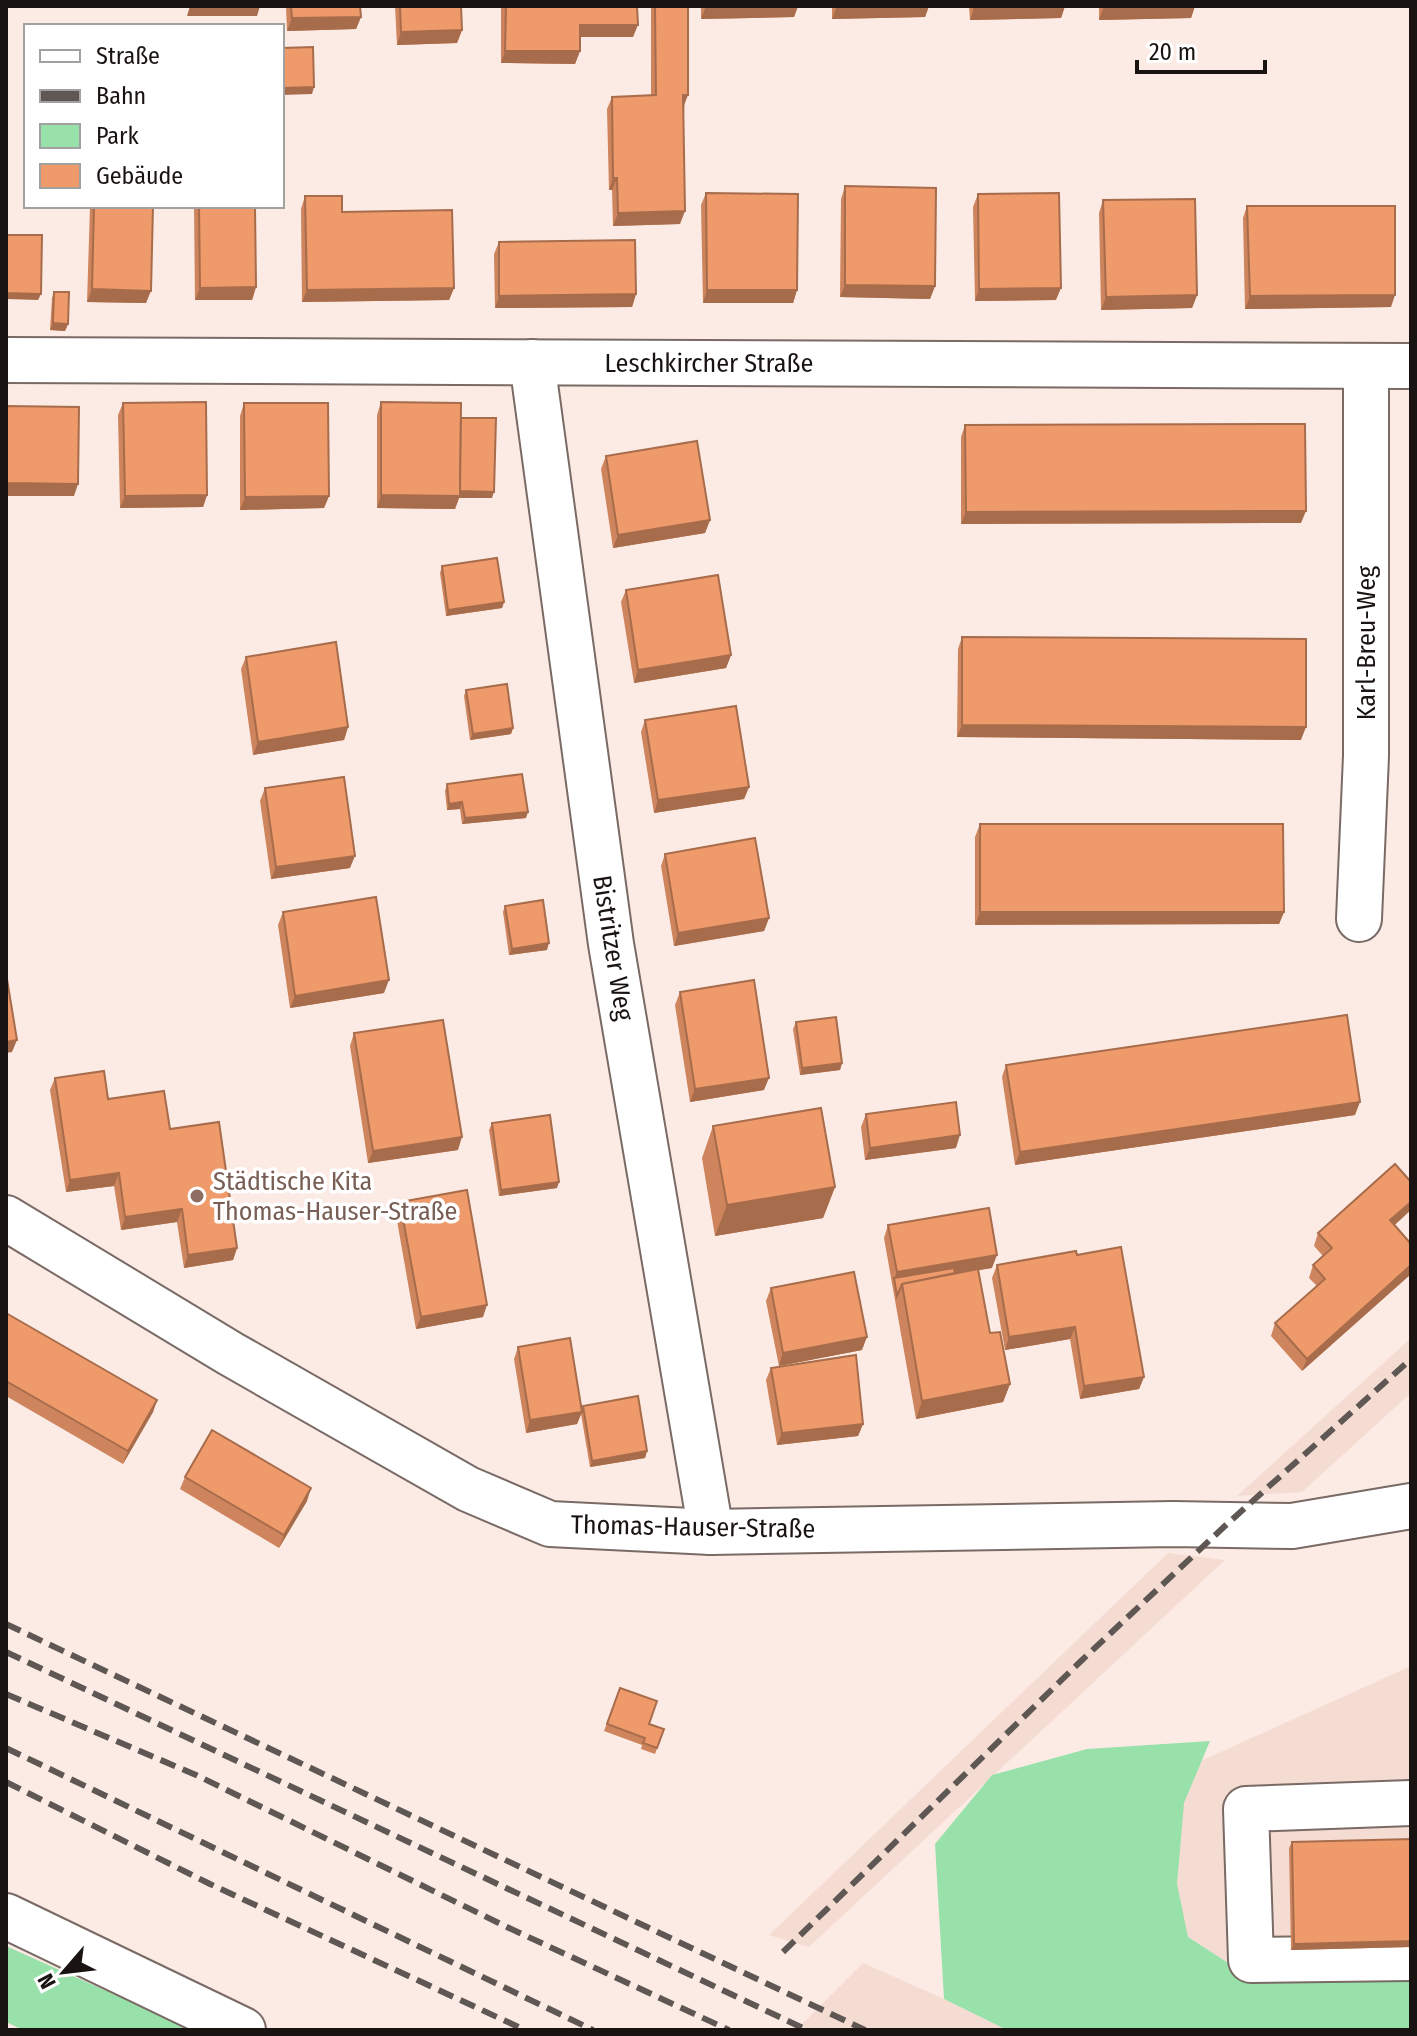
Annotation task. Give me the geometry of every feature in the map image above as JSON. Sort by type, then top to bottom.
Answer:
[{"type":"street","name":"Leschkircher Straße","points":[[6,360],[1411,366]]},
{"type":"street","name":"Bistritzer Weg","points":[[532,362],[611,944],[711,1532]]},
{"type":"street","name":"Karl-Breu-Weg","points":[[1359,919],[1366,756],[1366,367]]},
{"type":"street","name":"Thomas-Hauser-Straße","points":[[6,1218],[231,1354],[468,1489],[550,1524],[711,1532],[1173,1524],[1292,1526],[1411,1506]]},
{"type":"street","points":[[1411,1803],[1246,1809],[1251,1960],[1411,1958]]},
{"type":"street","points":[[6,1916],[243,2030]]},
{"type":"shaded area","points":[[1411,1338],[1411,1393],[1302,1492],[1237,1496]]},
{"type":"shaded area","points":[[1168,1553],[1225,1560],[809,1947],[769,1935]]},
{"type":"shaded area","points":[[1411,1666],[1411,2030],[1333,2030],[1188,1937],[1159,1853],[1185,1768]]},
{"type":"shaded area","points":[[863,1963],[944,1999],[1007,2030],[796,2030]]},
{"type":"green space","points":[[1210,1741],[1184,1803],[1177,1884],[1188,1937],[1236,1968],[1411,1968],[1411,2030],[1007,2030],[944,1999],[935,1844],[992,1775],[1087,1749]]},
{"type":"green space","points":[[6,1946],[169,2019],[186,2030],[23,2030],[6,2022]]},
{"type":"building","points":[[291,6],[360,6],[361,17],[292,18]]},
{"type":"building","points":[[400,6],[461,6],[462,30],[401,32]]},
{"type":"building","points":[[506,6],[637,6],[638,25],[580,25],[580,51],[505,51]]},
{"type":"building","points":[[655,6],[688,6],[688,95],[683,95],[685,211],[618,213],[617,178],[613,178],[612,97],[656,95]]},
{"type":"building","points":[[974,6],[1038,6],[974,8]]},
{"type":"building","points":[[313,47],[314,87],[284,88],[284,48]]},
{"type":"building","points":[[845,186],[936,188],[935,286],[845,285]]},
{"type":"building","points":[[706,193],[798,194],[797,290],[707,290]]},
{"type":"building","points":[[1059,193],[1061,288],[979,289],[978,194]]},
{"type":"building","points":[[305,196],[342,196],[342,212],[452,210],[454,288],[307,290]]},
{"type":"building","points":[[1195,199],[1197,295],[1106,297],[1103,200]]},
{"type":"building","points":[[1247,206],[1395,206],[1395,295],[1250,296]]},
{"type":"building","points":[[94,208],[153,208],[151,291],[92,289]]},
{"type":"building","points":[[199,208],[255,208],[256,287],[200,288]]},
{"type":"building","points":[[6,235],[42,235],[41,294],[6,293]]},
{"type":"building","points":[[635,240],[636,294],[499,296],[499,242]]},
{"type":"building","points":[[54,292],[69,292],[68,324],[53,323]]},
{"type":"building","points":[[206,402],[207,495],[125,496],[123,403]]},
{"type":"building","points":[[381,402],[461,403],[460,496],[381,495]]},
{"type":"building","points":[[244,403],[328,403],[329,496],[245,497]]},
{"type":"building","points":[[6,406],[79,407],[78,484],[6,483]]},
{"type":"building","points":[[461,418],[496,418],[494,492],[460,491]]},
{"type":"building","points":[[1305,424],[1306,511],[966,512],[965,425]]},
{"type":"building","points":[[697,441],[710,520],[618,535],[606,456]]},
{"type":"building","points":[[497,558],[504,602],[448,610],[442,566]]},
{"type":"building","points":[[718,575],[731,655],[638,670],[626,590]]},
{"type":"building","points":[[962,637],[1306,639],[1306,727],[962,725]]},
{"type":"building","points":[[336,642],[348,727],[258,742],[246,657]]},
{"type":"building","points":[[507,684],[513,728],[473,734],[466,690]]},
{"type":"building","points":[[736,706],[749,787],[658,800],[645,720]]},
{"type":"building","points":[[522,774],[528,812],[465,818],[462,802],[449,804],[447,784]]},
{"type":"building","points":[[344,777],[355,856],[276,867],[265,788]]},
{"type":"building","points":[[980,824],[1283,824],[1284,912],[980,912]]},
{"type":"building","points":[[755,838],[769,918],[678,933],[665,854]]},
{"type":"building","points":[[376,897],[389,980],[295,996],[283,912]]},
{"type":"building","points":[[543,900],[549,943],[512,949],[505,906]]},
{"type":"building","points":[[6,973],[17,1040],[6,1042]]},
{"type":"building","points":[[754,980],[769,1078],[695,1089],[680,992]]},
{"type":"building","points":[[1347,1015],[1360,1102],[1020,1152],[1006,1065]]},
{"type":"building","points":[[836,1017],[842,1063],[802,1068],[796,1022]]},
{"type":"building","points":[[443,1020],[462,1137],[373,1151],[354,1033]]},
{"type":"building","points":[[104,1071],[108,1099],[164,1091],[170,1129],[219,1122],[237,1248],[188,1255],[182,1209],[125,1217],[119,1173],[70,1180],[55,1078]]},
{"type":"building","points":[[956,1102],[960,1135],[870,1148],[866,1114]]},
{"type":"building","points":[[821,1108],[835,1187],[727,1205],[713,1126]]},
{"type":"building","points":[[550,1115],[559,1182],[501,1190],[492,1123]]},
{"type":"building","points":[[1395,1164],[1411,1182],[1411,1202],[1390,1220],[1411,1244],[1411,1265],[1307,1359],[1275,1323],[1325,1279],[1313,1265],[1332,1248],[1318,1233]]},
{"type":"building","points":[[467,1190],[487,1305],[421,1317],[400,1202]]},
{"type":"building","points":[[989,1208],[997,1255],[897,1272],[888,1225]]},
{"type":"building","points":[[1121,1247],[1144,1377],[1084,1386],[1075,1327],[1009,1337],[997,1265],[1076,1251],[1077,1255]]},
{"type":"building","points":[[954,1268],[955,1273],[902,1284],[897,1296],[894,1278]]},
{"type":"building","points":[[978,1269],[990,1333],[1000,1332],[1010,1384],[922,1401],[902,1284]]},
{"type":"building","points":[[854,1272],[867,1337],[783,1353],[771,1288]]},
{"type":"building","points":[[6,1313],[157,1400],[128,1451],[6,1381]]},
{"type":"building","points":[[570,1338],[582,1412],[530,1420],[518,1347]]},
{"type":"building","points":[[856,1355],[863,1424],[782,1433],[771,1368]]},
{"type":"building","points":[[638,1396],[647,1451],[592,1461],[583,1406]]},
{"type":"building","points":[[212,1430],[311,1488],[284,1535],[185,1477]]},
{"type":"building","points":[[620,1688],[657,1701],[649,1724],[664,1729],[657,1748],[643,1743],[645,1738],[607,1724]]},
{"type":"building","points":[[1411,1839],[1411,1941],[1294,1944],[1292,1842]]},
{"type":"railway","points":[[783,1952],[1081,1661],[1227,1524],[1411,1359]]},
{"type":"railway","points":[[6,1624],[865,2030]]},
{"type":"railway","points":[[6,1652],[807,2030]]},
{"type":"railway","points":[[6,1694],[196,1775],[509,1928],[729,2030]]},
{"type":"railway","points":[[6,1748],[593,2030]]},
{"type":"railway","points":[[6,1782],[210,1884],[525,2030]]},
{"type":"place","name":"Städtische Kita Thomas-Hauser-Straße","points":[[197,1196]]}]
